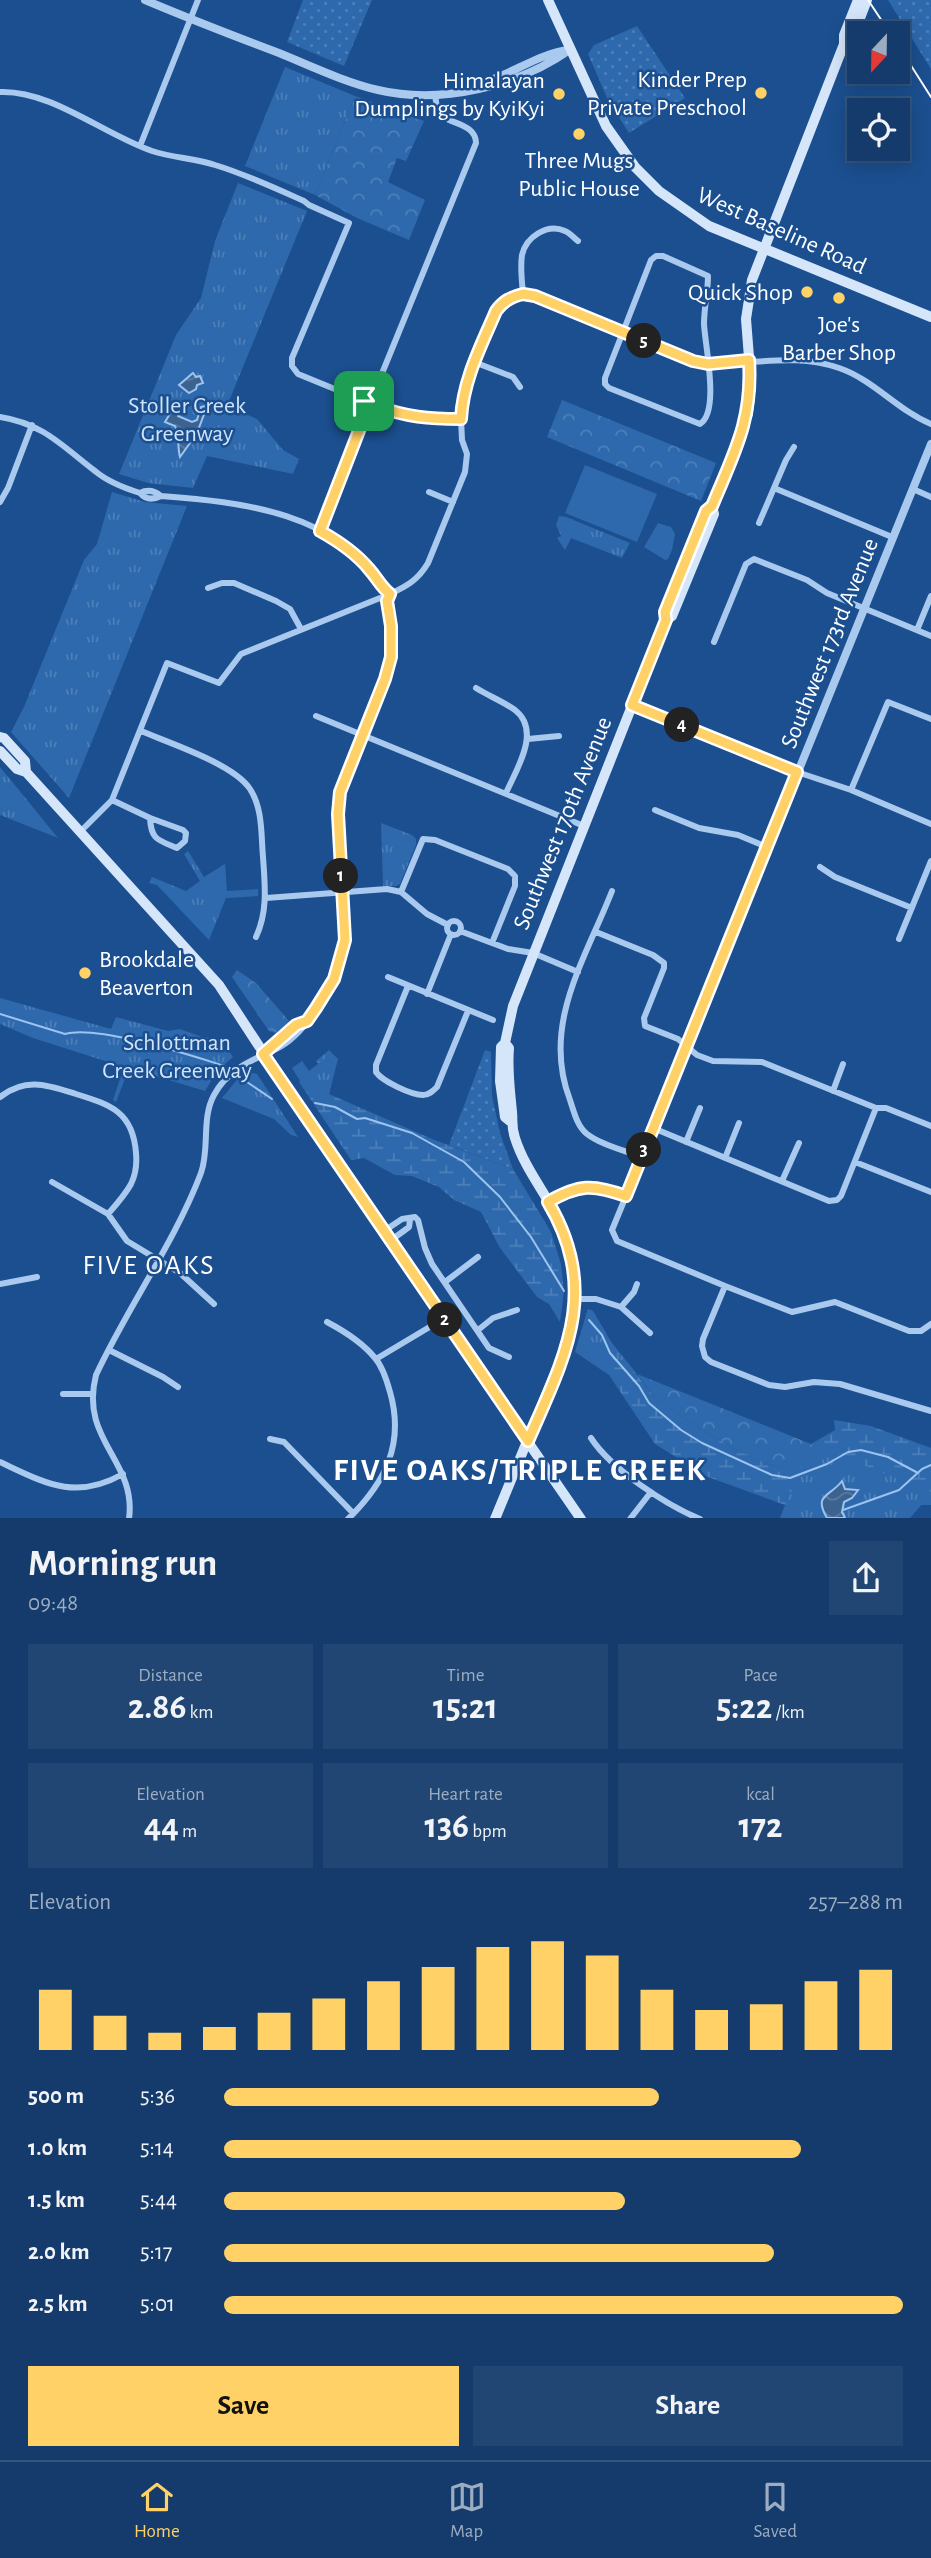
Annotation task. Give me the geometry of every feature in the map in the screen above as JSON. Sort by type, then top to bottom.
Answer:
[{"type":"main road","name":"West Baseline Road","points":[[548,0],[606,126],[648,181],[709,226],[931,317]]},
{"type":"main road","name":"Southwest 170th Avenue","points":[[495,1518],[566,1348],[576,1299],[569,1246],[548,1202],[528,1170],[510,1121],[505,1117],[501,1089],[501,1047],[505,1043],[513,1006],[533,953],[666,620],[665,612],[706,511],[712,506],[748,414],[751,383],[746,330],[748,296],[763,249],[844,44],[844,35],[858,0]]},
{"type":"main road","name":"Southwest 170th Avenue","points":[[844,44],[852,39],[867,0]]},
{"type":"main road","points":[[0,737],[25,761],[26,772]]},
{"type":"main road","points":[[0,751],[17,769],[26,772],[219,985],[263,1054],[581,1518]]},
{"type":"street","points":[[145,0],[365,87],[400,94],[435,95],[472,90],[481,83],[554,52],[570,49]]},
{"type":"street","points":[[140,146],[198,0]]},
{"type":"street","points":[[0,92],[19,92],[56,104],[140,146],[180,159],[214,164],[304,201],[349,223],[292,358],[292,366],[298,374],[364,401],[372,398],[476,143],[472,131],[438,114],[435,95]]},
{"type":"street","points":[[523,294],[522,257],[533,237],[553,229],[565,231],[578,241]]},
{"type":"street","points":[[663,256],[708,276],[704,327],[708,364],[708,410],[704,421],[696,424],[605,384],[651,260],[663,256]]},
{"type":"street","points":[[80,832],[112,800],[167,663],[219,683],[241,653],[385,596],[410,585],[421,576],[465,472],[467,454],[462,440],[461,419],[463,396],[474,362],[496,311],[512,296],[535,296],[693,361],[708,364],[794,359],[838,368],[864,379],[901,408],[931,424]]},
{"type":"street","points":[[474,362],[513,377],[520,387]]},
{"type":"street","points":[[372,398],[376,406],[404,416],[461,419]]},
{"type":"street","points":[[364,401],[367,410]]},
{"type":"street","points":[[367,410],[376,406]]},
{"type":"street","points":[[320,531],[367,410]]},
{"type":"street","points":[[0,416],[32,425],[58,440],[96,472],[116,484],[140,493],[157,492],[161,496],[253,506],[320,531],[353,551],[371,570],[385,596],[391,626],[391,657],[340,792],[338,814],[345,940],[341,961],[326,995],[302,1030],[278,1049],[235,1070],[214,1095],[207,1118],[206,1154],[201,1172],[179,1223],[96,1375],[92,1394],[99,1432],[123,1474],[130,1498],[129,1518]]},
{"type":"street","points":[[0,502],[32,425]]},
{"type":"street","name":"Southwest 173rd Avenue","points":[[626,1196],[931,444]]},
{"type":"street","points":[[759,523],[794,447]]},
{"type":"street","points":[[774,488],[892,537]]},
{"type":"street","points":[[913,489],[931,497]]},
{"type":"street","points":[[429,492],[453,502]]},
{"type":"street","points":[[714,642],[746,564],[754,559],[931,636]]},
{"type":"street","points":[[208,588],[222,583],[234,583],[276,601],[290,609],[301,629]]},
{"type":"street","points":[[917,630],[931,596]]},
{"type":"street","points":[[476,688],[518,713],[526,723],[528,739],[506,793]]},
{"type":"street","points":[[851,790],[888,702],[931,719]]},
{"type":"street","points":[[632,705],[931,824]]},
{"type":"street","points":[[317,716],[584,826]]},
{"type":"street","points":[[141,731],[233,771],[250,789],[260,814],[266,898],[262,923],[256,937]]},
{"type":"street","points":[[528,739],[559,736]]},
{"type":"street","points":[[112,800],[183,830],[187,833],[186,841],[177,848],[157,840],[151,832],[150,818]]},
{"type":"street","points":[[655,810],[699,828],[738,835],[767,847]]},
{"type":"street","points":[[401,892],[423,839],[435,840],[508,869],[515,876],[515,886],[492,943]]},
{"type":"street","points":[[899,939],[931,861]]},
{"type":"street","points":[[820,867],[835,877],[912,908]]},
{"type":"street","points":[[266,898],[387,889],[401,892],[427,914],[448,925],[457,922],[460,931]]},
{"type":"street","points":[[612,891],[566,1004],[561,1024],[559,1055],[565,1086],[578,1123],[585,1132],[641,1157]]},
{"type":"street","points":[[448,925],[451,934],[457,935],[460,931]]},
{"type":"street","points":[[460,931],[492,943],[533,953],[578,972]]},
{"type":"street","points":[[596,932],[653,955],[664,963],[644,1022],[645,1026],[678,1039],[697,1055],[713,1061],[762,1062],[876,1108],[886,1108],[931,1126]]},
{"type":"street","points":[[427,994],[451,934]]},
{"type":"street","points":[[388,977],[493,1020]]},
{"type":"street","points":[[408,986],[376,1065],[376,1072],[384,1081],[423,1096],[431,1093],[437,1087],[468,1011]]},
{"type":"street","points":[[833,1090],[843,1064]]},
{"type":"street","points":[[0,1097],[16,1086],[48,1086],[103,1103],[124,1118],[131,1126],[135,1138],[135,1173],[126,1191],[108,1214]]},
{"type":"street","points":[[686,1142],[700,1108]]},
{"type":"street","points":[[653,1128],[829,1201],[841,1196],[876,1108]]},
{"type":"street","points":[[725,1158],[739,1123]]},
{"type":"street","points":[[782,1181],[799,1143]]},
{"type":"street","points":[[855,1162],[931,1192]]},
{"type":"street","points":[[52,1182],[108,1214],[127,1241],[180,1273],[214,1304]]},
{"type":"street","points":[[548,1202],[569,1191],[586,1187],[601,1188],[626,1196],[612,1230],[617,1241],[792,1311],[835,1302],[909,1331],[921,1331],[931,1324]]},
{"type":"street","points":[[387,1236],[402,1219],[410,1220],[415,1217],[428,1256],[445,1282],[492,1351],[509,1357]]},
{"type":"street","points":[[387,1236],[409,1227],[410,1220]]},
{"type":"street","points":[[445,1282],[478,1257]]},
{"type":"street","points":[[0,1284],[37,1277]]},
{"type":"street","points":[[621,1307],[634,1292],[636,1284]]},
{"type":"street","points":[[724,1286],[703,1339],[705,1357],[711,1362],[769,1385],[786,1387],[814,1382],[840,1384],[909,1402],[931,1411]]},
{"type":"street","points":[[576,1299],[596,1298],[621,1307],[650,1333]]},
{"type":"street","points":[[478,1330],[494,1318],[517,1310]]},
{"type":"street","points":[[376,1359],[444,1318]]},
{"type":"street","points":[[270,1439],[284,1442],[350,1516],[373,1492],[383,1475],[395,1435],[395,1411],[388,1385],[376,1359],[353,1338],[327,1322]]},
{"type":"street","points":[[108,1350],[163,1377],[177,1387]]},
{"type":"street","points":[[63,1394],[92,1394]]},
{"type":"street","points":[[590,1438],[599,1451],[651,1492],[673,1507],[700,1518]]},
{"type":"street","points":[[0,1462],[46,1483],[65,1488],[94,1486],[123,1474]]},
{"type":"street","points":[[630,1518],[651,1492]]},
{"type":"green space","points":[[303,0],[372,0],[344,66],[287,42]]},
{"type":"green space","points":[[888,0],[931,0],[931,69],[910,35],[910,21],[901,21]]},
{"type":"green space","points":[[637,26],[685,98],[629,133],[608,100],[588,54],[594,45]]},
{"type":"green space","points":[[285,67],[355,96],[315,195],[245,166]]},
{"type":"green space","points":[[355,96],[424,121],[406,161],[397,158],[388,182],[425,200],[409,240],[357,218],[315,195]]},
{"type":"green space","name":"Stoller Creek Greenway","points":[[238,183],[307,211],[227,406],[257,419],[283,450],[299,459],[293,474],[207,456],[193,488],[148,483],[119,474],[176,335],[201,298],[215,241]]},
{"type":"green space","points":[[562,400],[716,463],[701,501],[547,437]]},
{"type":"green space","points":[[585,465],[657,494],[637,542],[565,513]]},
{"type":"green space","name":"Stoller Creek Greenway","points":[[112,492],[145,502],[187,506],[69,798],[11,732],[24,707],[84,560],[97,544]]},
{"type":"green space","points":[[559,516],[630,543],[622,558],[571,538],[565,550],[557,538],[561,536],[556,525]]},
{"type":"green space","points":[[658,523],[671,527],[675,534],[672,550],[665,560],[644,547]]},
{"type":"green space","points":[[0,767],[58,838],[0,815]]},
{"type":"green space","points":[[381,823],[416,839],[400,884],[396,886],[383,886]]},
{"type":"green space","points":[[188,851],[204,877],[225,864],[227,891],[258,889],[258,896],[226,898],[209,940],[157,885],[149,883],[152,877],[186,891],[200,881],[184,854]]},
{"type":"green space","points":[[225,864],[226,892],[213,893],[204,878]]},
{"type":"green space","points":[[237,970],[256,983],[290,1022],[275,1033],[269,1031],[232,977]]},
{"type":"green space","name":"Schlottman Creek Greenway","points":[[0,998],[111,1029],[116,1017],[168,1031],[180,1029],[202,1037],[221,1039],[233,1057],[217,1071],[205,1091],[129,1068],[116,1102],[113,1100],[124,1067],[33,1038],[0,1024]]},
{"type":"green space","points":[[329,1050],[338,1059],[329,1094],[432,1139],[513,1169],[551,1232],[561,1264],[564,1291],[560,1322],[549,1304],[537,1297],[500,1248],[481,1212],[454,1200],[439,1187],[412,1176],[395,1175],[364,1158],[351,1160],[299,1082],[320,1066],[316,1061]]},
{"type":"green space","points":[[485,1050],[491,1052],[492,1096],[500,1133],[513,1169],[449,1145]]},
{"type":"green space","points":[[328,1056],[334,1064],[329,1095],[307,1092],[292,1068],[302,1061],[309,1071]]},
{"type":"green space","name":"Schlottman Creek Greenway","points":[[249,1072],[257,1074],[298,1137],[291,1135],[274,1119],[222,1098],[236,1081]]},
{"type":"green space","points":[[588,1309],[593,1311],[611,1342],[656,1399],[700,1429],[748,1456],[774,1466],[800,1469],[811,1444],[835,1430],[834,1420],[871,1426],[931,1448],[931,1505],[921,1505],[910,1518],[780,1518],[785,1505],[708,1477],[655,1444],[609,1375],[575,1352]]},
{"type":"green space","points":[[588,1309],[593,1311],[611,1342],[637,1374],[576,1349]]},
{"type":"green space","points":[[637,1374],[811,1444],[800,1470],[774,1466],[748,1456],[700,1429],[656,1399]]},
{"type":"green space","points":[[811,1444],[931,1492],[931,1505],[921,1505],[910,1518],[780,1518]]},
{"type":"water","points":[[193,373],[196,377],[200,376],[203,383],[189,393],[179,385]]},
{"type":"water","points":[[177,402],[182,402],[177,408],[178,416],[192,422],[197,420],[201,407],[205,406],[206,409],[197,433],[180,457],[175,426],[165,422]]},
{"type":"water","points":[[842,1481],[845,1489],[858,1490],[852,1498],[844,1502],[842,1512],[845,1518],[827,1518],[822,1500]]},
{"type":"waterway","points":[[0,1014],[65,1034],[80,1032],[121,1037],[225,1066]]},
{"type":"waterway","points":[[244,1080],[272,1099]]},
{"type":"waterway","points":[[315,1103],[335,1107],[357,1119],[365,1118],[412,1133],[464,1162],[500,1197],[531,1237],[564,1291]]},
{"type":"waterway","points":[[589,1320],[602,1335],[610,1353],[639,1386],[649,1403],[681,1430],[702,1443],[772,1475],[790,1478],[827,1464],[848,1452],[861,1450],[888,1457],[918,1473]]},
{"type":"waterway","points":[[843,1510],[899,1490],[922,1469],[931,1465]]},
{"type":"tram line","points":[[868,0],[882,21]]},
{"type":"tram line","points":[[910,64],[931,97]]},
{"type":"place","name":"Kinder Prep Private Preschool","points":[[761,93]]},
{"type":"place","name":"Himalayan Dumplings by KyiKyi","points":[[559,94]]},
{"type":"place","name":"Three Mugs Public House","points":[[579,134]]},
{"type":"place","name":"Quick Shop","points":[[807,292]]},
{"type":"place","name":"Joe's Barber Shop","points":[[839,298]]},
{"type":"place","name":"Brookdale Beaverton","points":[[85,973]]},
{"type":"district","name":"FIVE OAKS","points":[[149,1264]]},
{"type":"district","name":"FIVE OAKS/TRIPLE CREEK","points":[[520,1469]]},
{"type":"route","points":[[523,294],[535,296],[693,361],[708,364],[749,360],[751,383],[745,424],[665,612],[666,620],[632,705],[797,772],[626,1196],[601,1188],[586,1187],[569,1191],[548,1202],[566,1236],[572,1257],[576,1286],[575,1311],[566,1348],[528,1441],[263,1054],[296,1025],[307,1021],[326,995],[341,961],[345,940],[338,814],[340,792],[385,679],[391,657],[391,626],[387,601],[390,594],[383,591],[371,570],[353,551],[320,531],[367,410],[364,401],[368,397],[375,399],[376,406],[404,416],[461,419],[463,396],[470,372],[496,311],[512,296],[523,294]]}]
